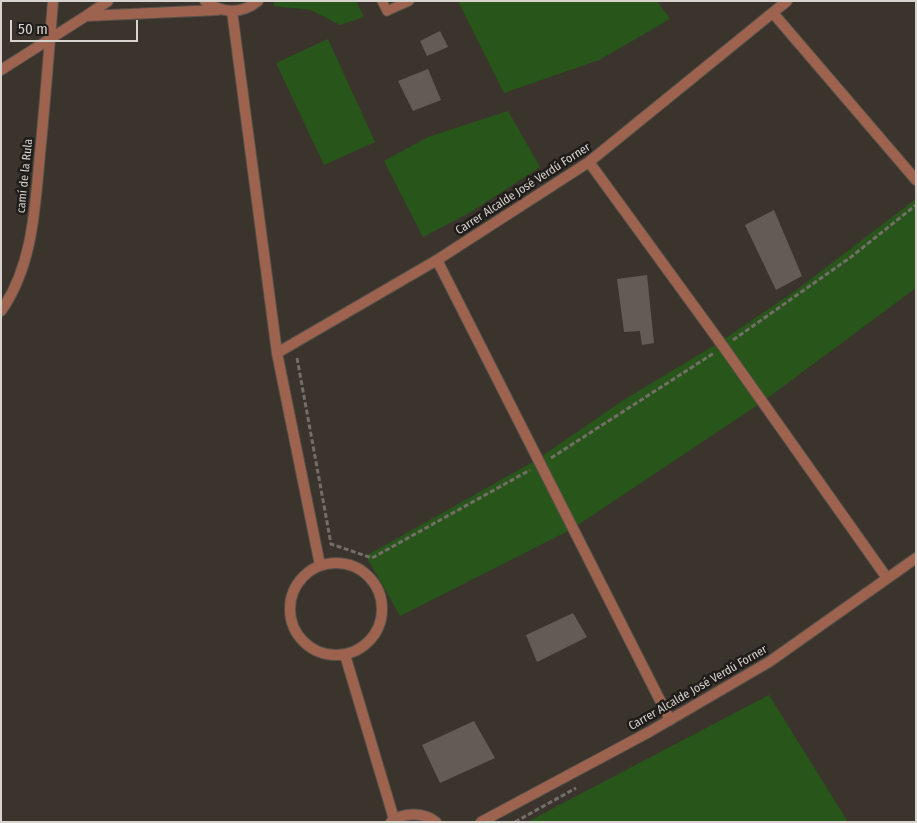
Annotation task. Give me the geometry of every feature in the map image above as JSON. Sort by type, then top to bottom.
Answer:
[{"type":"street","name":"camí de la Rula","points":[[1,311],[14,293],[32,236],[52,38],[53,1]]},
{"type":"street","points":[[1,70],[108,1]]},
{"type":"street","points":[[204,1],[218,10]]},
{"type":"street","points":[[86,16],[232,11],[251,7],[258,1]]},
{"type":"street","name":"Carrer Alcalde José Verdú Forner","points":[[277,353],[437,260],[589,162],[787,1]]},
{"type":"street","points":[[232,11],[277,353],[320,565]]},
{"type":"street","points":[[773,13],[916,180]]},
{"type":"street","points":[[589,162],[724,347],[887,578]]},
{"type":"street","points":[[437,260],[670,720]]},
{"type":"street","name":"Carrer Alcalde José Verdú Forner","points":[[481,822],[670,720],[769,662],[916,558]]},
{"type":"street","points":[[335,562],[351,565],[364,572],[375,583],[381,597],[383,612],[379,627],[365,645],[345,655],[322,653],[302,641],[294,628],[290,614],[290,598],[297,584],[307,572],[320,565],[335,562]]},
{"type":"street","points":[[345,655],[392,820],[406,815],[420,815],[436,822]]},
{"type":"lane","points":[[382,1],[388,11],[409,1]]},
{"type":"path","points":[[297,358],[331,544],[372,558],[541,464],[724,347],[850,257],[916,205]]},
{"type":"green space","points":[[275,1],[356,1],[364,17],[340,25],[311,10],[273,6]]},
{"type":"green space","points":[[458,1],[657,1],[670,19],[599,60],[504,93]]},
{"type":"green space","points":[[328,39],[375,142],[324,165],[276,63]]},
{"type":"green space","points":[[508,111],[540,167],[471,212],[423,237],[384,161],[428,137]]},
{"type":"green space","points":[[916,199],[916,288],[762,402],[572,529],[400,616],[366,556],[538,459],[622,401],[720,342],[795,291]]},
{"type":"green space","points":[[769,695],[848,822],[527,822]]},
{"type":"building","points":[[440,31],[448,47],[427,56],[420,41]]},
{"type":"building","points":[[428,69],[441,100],[413,111],[398,81]]},
{"type":"building","points":[[774,210],[802,276],[776,290],[745,225]]},
{"type":"building","points":[[647,275],[654,343],[642,345],[640,331],[624,332],[617,279]]},
{"type":"building","points":[[573,613],[587,637],[537,662],[526,635]]},
{"type":"building","points":[[474,721],[495,758],[440,783],[422,745]]}]
